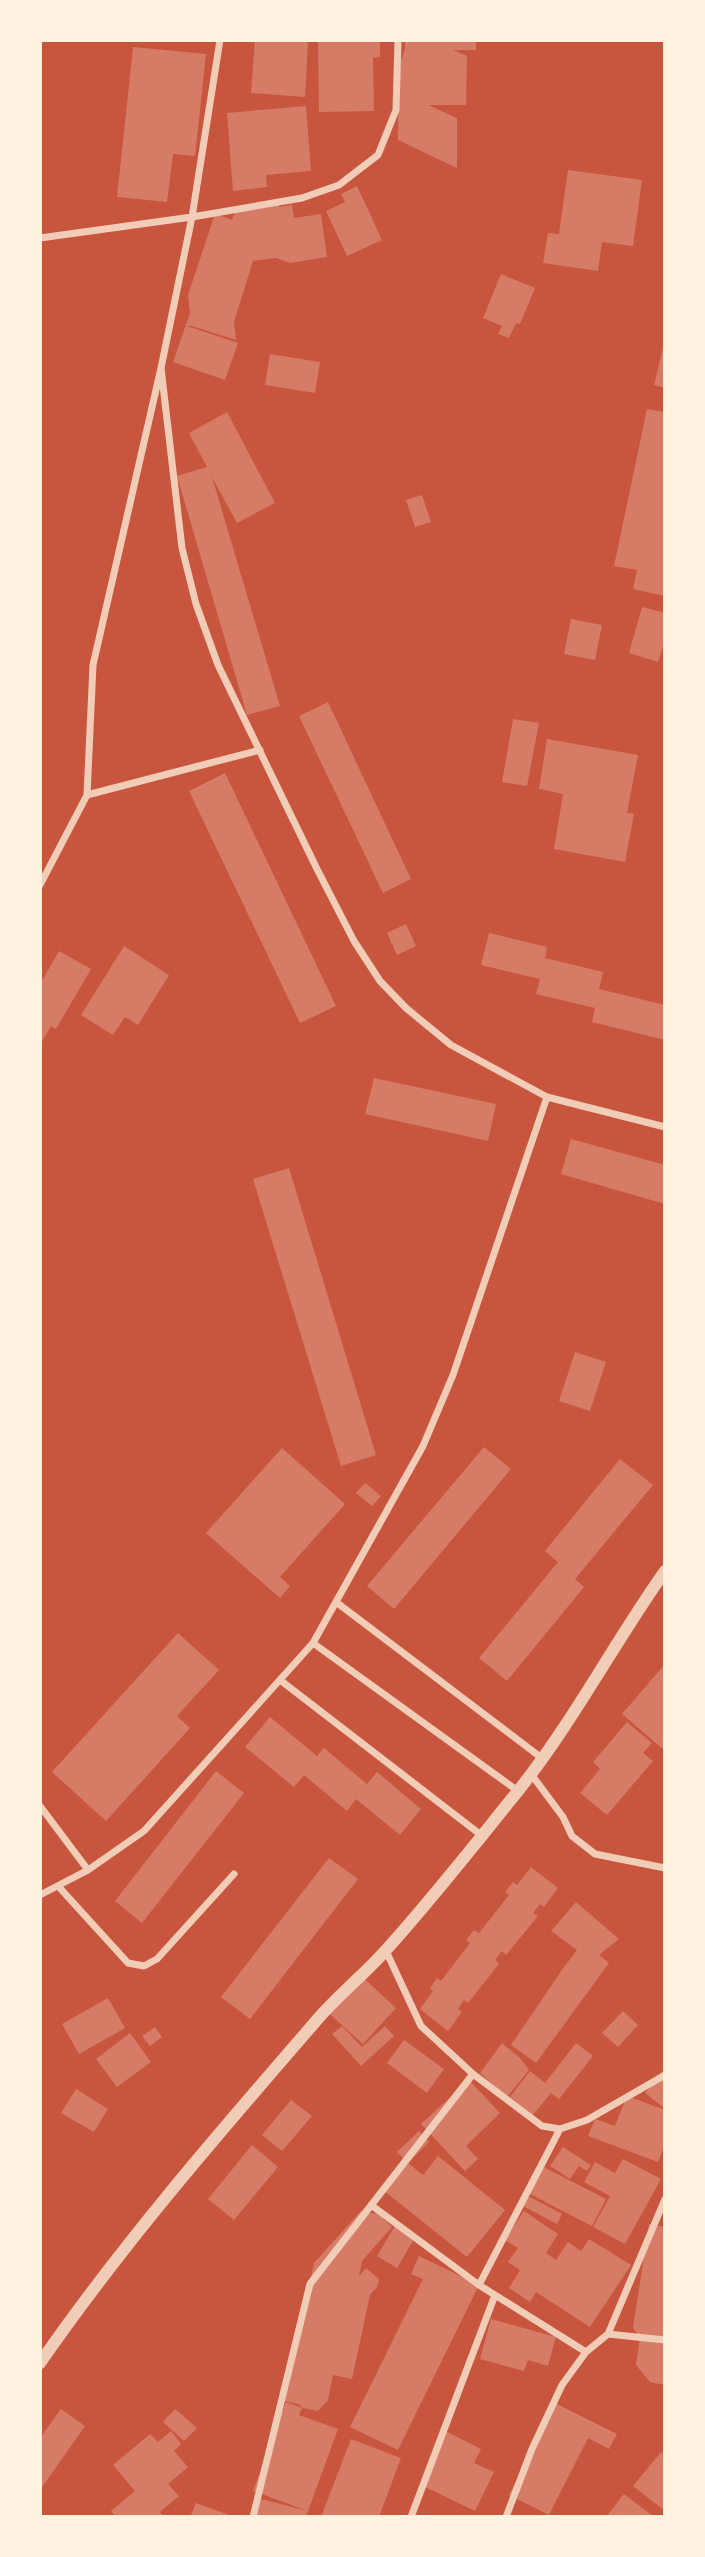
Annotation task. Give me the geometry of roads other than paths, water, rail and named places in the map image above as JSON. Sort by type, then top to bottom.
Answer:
[{"type":"street","points":[[40,885],[87,795],[93,665],[161,368],[192,217],[220,40]]},
{"type":"street","points":[[40,238],[192,217],[302,198],[339,185],[378,155],[396,110],[398,40]]},
{"type":"street","points":[[161,368],[182,548],[196,604],[218,665],[354,941],[380,981],[406,1008],[451,1045],[547,1097],[665,1127]]},
{"type":"street","points":[[87,795],[260,750]]},
{"type":"street","points":[[40,1895],[88,1870],[144,1831],[313,1643],[424,1446],[453,1375],[547,1097]]},
{"type":"street","points":[[40,2363],[180,2178],[317,2020],[386,1951],[518,1791],[543,1759],[665,1571]]},
{"type":"street","points":[[336,1602],[543,1759]]},
{"type":"street","points":[[313,1643],[518,1791]]},
{"type":"street","points":[[280,1680],[481,1835]]},
{"type":"street","points":[[531,1774],[563,1817],[572,1836],[595,1854],[665,1868]]},
{"type":"street","points":[[40,1806],[88,1870]]},
{"type":"street","points":[[58,1886],[128,1963],[144,1966],[157,1959],[234,1874]]},
{"type":"street","points":[[386,1951],[421,2026],[473,2074],[542,2126],[560,2129],[587,2120],[665,2076]]},
{"type":"street","points":[[253,2517],[310,2284],[473,2074]]},
{"type":"street","points":[[479,2286],[560,2129]]},
{"type":"street","points":[[506,2517],[532,2449],[562,2385],[586,2352],[608,2333],[665,2199]]},
{"type":"street","points":[[371,2205],[479,2286],[586,2352]]},
{"type":"street","points":[[411,2517],[495,2295]]},
{"type":"street","points":[[608,2333],[665,2340]]}]
